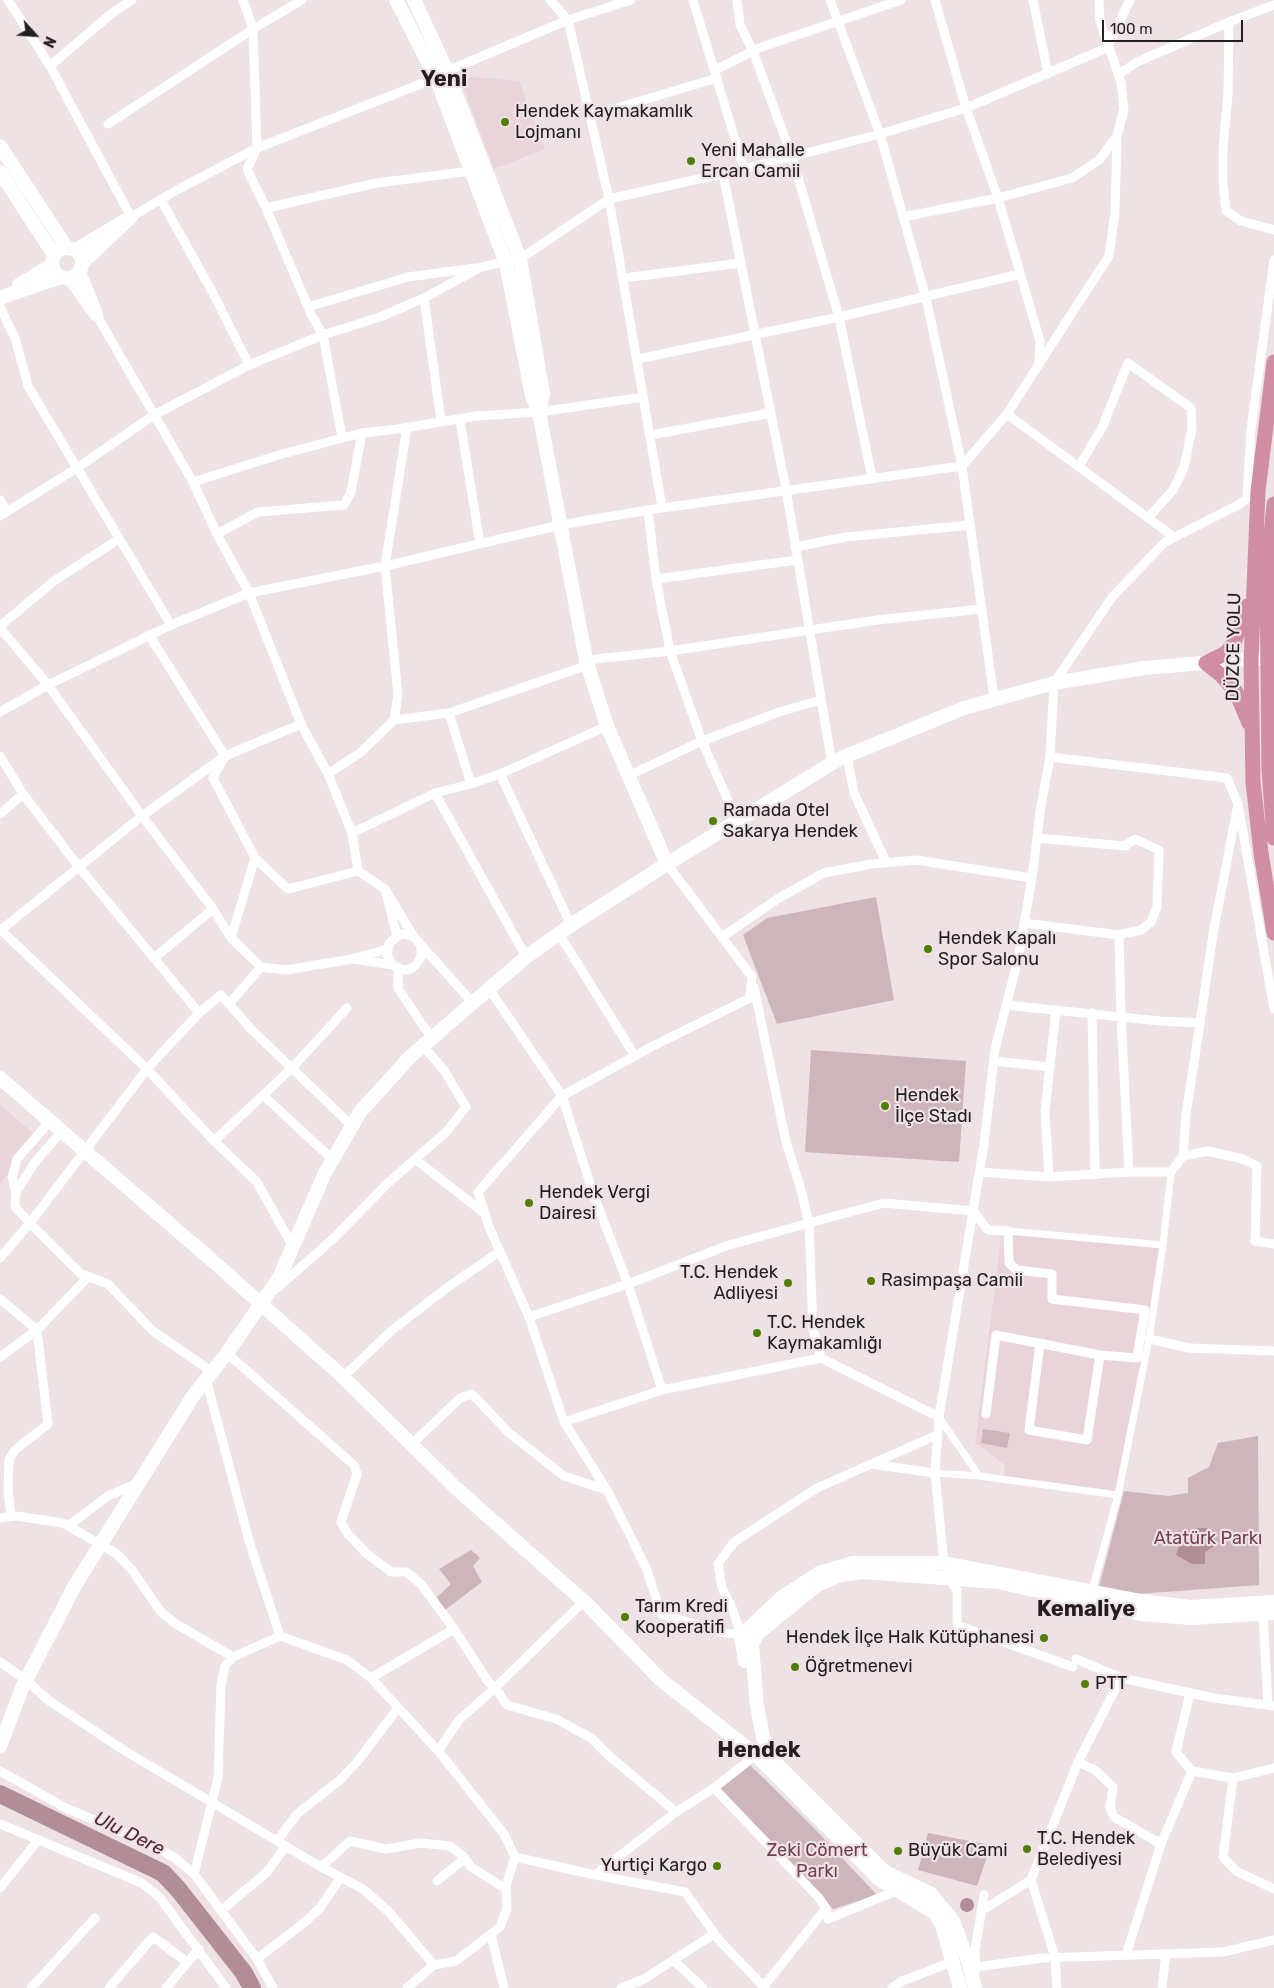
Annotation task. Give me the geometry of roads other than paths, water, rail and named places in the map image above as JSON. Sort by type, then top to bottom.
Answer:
[{"type":"highway","name":"DÜZCE YOLU","points":[[1274,362],[1252,494],[1260,590],[1251,660],[1253,782],[1261,853],[1274,933]]},
{"type":"highway","points":[[1252,732],[1236,692],[1222,676],[1206,663],[1226,653],[1234,643],[1260,590],[1274,504]]},
{"type":"highway","points":[[1260,590],[1274,612]]},
{"type":"highway","points":[[1260,590],[1271,658],[1269,770],[1274,838]]},
{"type":"main road","points":[[396,0],[441,75],[520,259],[543,394],[539,412]]},
{"type":"main road","points":[[414,0],[441,75],[471,171],[506,263],[532,396],[539,412],[587,663],[606,726],[667,864]]},
{"type":"main road","points":[[0,146],[71,249],[73,272],[96,314]]},
{"type":"main road","points":[[0,172],[53,260],[73,272]]},
{"type":"main road","points":[[0,297],[71,249],[131,217]]},
{"type":"main road","points":[[0,297],[73,272],[131,217]]},
{"type":"main road","points":[[0,1746],[26,1680],[74,1587],[193,1396],[227,1353],[279,1278],[333,1160],[360,1112],[410,1057],[526,957],[571,925],[667,864],[832,764],[847,756],[964,708],[994,698],[1054,683],[1144,668],[1271,658]]},
{"type":"main road","points":[[0,1078],[344,1377],[456,1488],[584,1601],[661,1680],[756,1755],[879,1879],[935,1913],[942,1925],[960,1988]]},
{"type":"main road","points":[[756,1755],[741,1636],[782,1597],[819,1573],[853,1563],[944,1562],[1090,1596],[1141,1614],[1191,1618],[1268,1613]]},
{"type":"main road","points":[[976,1988],[953,1921],[930,1894],[885,1872],[775,1762],[764,1737],[757,1706],[752,1645],[757,1634],[817,1585],[840,1575],[863,1572],[998,1582],[1090,1596],[1191,1608],[1274,1602]]},
{"type":"main road","points":[[756,1755],[775,1762]]},
{"type":"street","points":[[8,0],[50,66],[131,217],[257,148],[441,75],[568,20],[631,0]]},
{"type":"street","points":[[50,66],[112,13],[132,0]]},
{"type":"street","points":[[244,0],[254,29],[257,148],[247,169],[266,208],[308,307],[323,335],[342,438]]},
{"type":"street","points":[[108,124],[302,0]]},
{"type":"street","points":[[550,0],[568,20],[609,199],[662,507]]},
{"type":"street","points":[[693,0],[744,169]]},
{"type":"street","points":[[737,0],[740,25],[753,51],[792,157],[839,317],[872,478]]},
{"type":"street","points":[[830,0],[880,134],[926,298],[962,466],[994,698]]},
{"type":"street","points":[[590,116],[716,74],[753,51],[901,0]]},
{"type":"street","points":[[934,0],[966,108],[998,198],[1040,341],[1038,364]]},
{"type":"street","points":[[1033,0],[1048,74]]},
{"type":"street","points":[[0,712],[48,685],[149,635],[249,593],[385,566],[560,525],[662,507],[962,466],[1007,414],[1109,256],[1115,213],[1117,136],[1124,109],[1118,74],[1107,48],[1100,21],[1099,0]]},
{"type":"street","points":[[308,307],[408,277],[506,263],[520,259],[609,199],[792,157],[880,134],[966,108],[1107,48],[1130,0]]},
{"type":"street","points":[[1118,74],[1137,62],[1229,22],[1274,5]]},
{"type":"street","points":[[1229,22],[1228,94],[1223,148],[1223,183],[1226,211],[1241,221],[1274,230]]},
{"type":"street","points":[[903,217],[998,198],[1072,178],[1099,160],[1117,136]]},
{"type":"street","points":[[266,208],[376,183],[471,171]]},
{"type":"street","points":[[723,174],[786,489],[832,764]]},
{"type":"street","points":[[161,200],[213,293],[250,365]]},
{"type":"street","points":[[1268,1613],[1271,1706],[1190,1693],[1121,1678],[957,1625],[957,1590],[948,1578],[944,1562],[935,1474],[938,1416],[979,1172],[994,1061],[1024,924],[1032,878],[1050,757],[1054,683],[1113,596],[1165,542],[1238,505],[1252,494],[1251,429],[1274,260]]},
{"type":"street","points":[[624,278],[741,263]]},
{"type":"street","points":[[0,500],[3,514],[77,468],[154,415],[250,365],[323,335],[380,316],[424,298],[481,267]]},
{"type":"street","points":[[638,359],[926,298],[1020,274]]},
{"type":"street","points":[[424,298],[441,421]]},
{"type":"street","points":[[0,307],[15,338],[28,386],[170,625]]},
{"type":"street","points":[[96,314],[193,482],[217,534],[249,593],[301,724],[328,774],[352,832],[358,871]]},
{"type":"street","points":[[1079,466],[1102,428],[1128,363],[1191,408],[1192,429],[1184,467],[1173,490],[1148,518]]},
{"type":"street","points":[[193,482],[282,454],[362,433],[441,421],[460,420],[476,416],[539,412],[644,397]]},
{"type":"street","points":[[650,435],[771,413]]},
{"type":"street","points":[[1007,414],[1174,537]]},
{"type":"street","points":[[460,420],[480,544]]},
{"type":"street","points":[[394,720],[398,695],[385,566],[407,427]]},
{"type":"street","points":[[217,534],[258,512],[344,505],[351,492],[362,433]]},
{"type":"street","points":[[648,510],[656,579],[670,651],[702,740],[737,822]]},
{"type":"street","points":[[795,548],[846,537],[970,525]]},
{"type":"street","points":[[119,539],[54,581],[0,627],[48,685],[142,816],[213,909],[231,938],[261,967],[286,970],[352,959],[387,949]]},
{"type":"street","points":[[656,579],[797,560]]},
{"type":"street","points":[[328,774],[360,753],[394,720],[448,712],[587,663],[877,620],[982,609]]},
{"type":"street","points":[[149,635],[225,756]]},
{"type":"street","points":[[628,776],[702,740],[779,712],[821,700]]},
{"type":"street","points":[[448,712],[471,784]]},
{"type":"street","points":[[293,1247],[257,1182],[214,1141],[147,1069],[0,929],[142,816],[225,756],[301,724]]},
{"type":"street","points":[[352,832],[434,793],[471,784],[500,774],[606,726]]},
{"type":"street","points":[[0,756],[23,794],[79,867],[199,1013]]},
{"type":"street","points":[[225,756],[213,778],[255,858],[288,889],[358,871],[385,888],[414,937],[473,1003]]},
{"type":"street","points":[[847,756],[854,793],[886,862]]},
{"type":"street","points":[[1050,757],[1227,778],[1238,804],[1274,1009]]},
{"type":"street","points":[[1269,770],[1274,786]]},
{"type":"street","points":[[500,774],[571,925]]},
{"type":"street","points":[[434,793],[526,957]]},
{"type":"street","points":[[0,814],[23,794]]},
{"type":"street","points":[[1090,1596],[1118,1495],[1149,1338],[1163,1245],[1171,1172],[1183,1156],[1186,1114],[1213,934],[1238,804]]},
{"type":"street","points":[[1024,924],[1119,935],[1140,930],[1151,922],[1157,907],[1159,850],[1135,839],[1125,846],[1037,838]]},
{"type":"street","points":[[231,938],[255,858]]},
{"type":"street","points":[[722,937],[779,898],[824,873],[886,862],[916,860],[1032,878]]},
{"type":"street","points":[[667,864],[752,977],[764,1046],[786,1142],[800,1183],[809,1223],[813,1329],[821,1358]]},
{"type":"street","points":[[385,888],[397,936]]},
{"type":"street","points":[[154,958],[213,909]]},
{"type":"street","points":[[260,1303],[333,1239],[388,1183],[446,1132],[466,1107],[398,988],[395,967],[389,961],[387,949],[392,939],[403,934],[414,937]]},
{"type":"street","points":[[559,934],[635,1056]]},
{"type":"street","points":[[1119,935],[1129,1172]]},
{"type":"street","points":[[352,959],[404,970],[415,966],[421,957],[421,945]]},
{"type":"street","points":[[229,1004],[261,967]]},
{"type":"street","points":[[752,977],[750,998],[635,1056],[562,1096],[478,1192],[499,1252],[529,1316],[564,1422],[607,1490],[647,1570],[661,1614],[724,1634],[741,1636],[757,1634]]},
{"type":"street","points":[[490,990],[562,1096],[594,1196],[628,1284],[662,1390]]},
{"type":"street","points":[[0,1258],[30,1223],[147,1069],[199,1013],[221,994],[252,1030],[352,1126]]},
{"type":"street","points":[[1006,1005],[1200,1023]]},
{"type":"street","points":[[214,1141],[292,1068],[347,1008]]},
{"type":"street","points":[[1049,1177],[1045,1111],[1056,1010]]},
{"type":"street","points":[[1092,1013],[1095,1175]]},
{"type":"street","points":[[994,1061],[1050,1067]]},
{"type":"street","points":[[263,1095],[333,1160]]},
{"type":"street","points":[[50,1121],[17,1159],[12,1177],[16,1192],[15,1207],[81,1274],[108,1284],[153,1331],[209,1375],[250,1544],[280,1636]]},
{"type":"street","points":[[16,1192],[35,1162],[62,1131]]},
{"type":"street","points":[[1183,1156],[1208,1151],[1243,1159],[1257,1166],[1255,1241],[1274,1244]]},
{"type":"street","points":[[415,1159],[443,1183],[484,1213]]},
{"type":"street","points":[[979,1172],[1049,1177],[1129,1172],[1171,1172]]},
{"type":"street","points":[[529,1316],[628,1284],[726,1246],[884,1202],[972,1211],[988,1230],[1163,1245]]},
{"type":"street","points":[[986,1414],[996,1335],[1100,1355],[1137,1358],[1145,1310],[1052,1298],[1052,1274],[1017,1270],[1009,1263],[1008,1231]]},
{"type":"street","points":[[344,1377],[391,1331],[448,1287],[499,1252]]},
{"type":"street","points":[[0,1357],[37,1330],[88,1277]]},
{"type":"street","points":[[0,1299],[37,1330],[48,1424],[15,1450],[8,1460],[8,1490],[11,1516]]},
{"type":"street","points":[[1149,1338],[1189,1348],[1274,1351]]},
{"type":"street","points":[[1040,1343],[1029,1430],[1087,1440],[1100,1355]]},
{"type":"street","points":[[227,1353],[354,1465],[357,1474],[341,1522],[348,1534],[366,1553],[391,1572],[406,1572],[421,1584],[454,1629],[487,1680],[507,1705],[556,1719],[591,1738],[608,1755],[676,1812]]},
{"type":"street","points":[[564,1422],[662,1390],[821,1358],[938,1416],[978,1476]]},
{"type":"street","points":[[411,1445],[460,1398],[472,1394],[509,1433],[564,1476],[607,1490]]},
{"type":"street","points":[[741,1636],[733,1610],[722,1588],[718,1564],[734,1542],[817,1488],[937,1435]]},
{"type":"street","points":[[871,1464],[935,1474],[978,1476],[1118,1495]]},
{"type":"street","points":[[68,1526],[108,1496],[138,1483]]},
{"type":"street","points":[[0,1518],[11,1516],[54,1522],[68,1526],[99,1546],[117,1554],[132,1570],[161,1612],[176,1624],[233,1657]]},
{"type":"street","points":[[438,1750],[459,1720],[584,1601]]},
{"type":"street","points":[[371,1678],[454,1629]]},
{"type":"street","points":[[194,1874],[218,1778],[221,1686],[225,1666],[233,1657],[280,1636],[347,1660],[371,1678],[438,1750],[504,1834],[515,1857],[506,1889],[507,1909],[500,1927],[456,1961],[434,1965],[407,1988]]},
{"type":"street","points":[[0,1662],[26,1680],[48,1700],[125,1751],[211,1800],[321,1867],[363,1889],[388,1911],[434,1965]]},
{"type":"street","points":[[981,1911],[1031,1880],[1078,1762],[1121,1678]]},
{"type":"street","points":[[1190,1693],[1176,1752],[1192,1771],[1233,1778],[1274,1768]]},
{"type":"street","points":[[222,1910],[267,1872],[297,1814],[340,1780],[357,1762],[398,1708]]},
{"type":"street","points":[[595,1875],[676,1812],[714,1788],[756,1755]]},
{"type":"street","points":[[1078,1762],[1095,1770],[1113,1787],[1110,1807],[1114,1817],[1161,1844]]},
{"type":"street","points":[[1126,1955],[1161,1844],[1192,1771]]},
{"type":"street","points":[[0,1772],[66,1808],[152,1845],[175,1858],[194,1874],[222,1910],[257,1959],[273,1988]]},
{"type":"street","points":[[1233,1778],[1223,1857],[1236,1871],[1274,1889]]},
{"type":"street","points":[[714,1788],[826,1908],[828,1919],[901,1892]]},
{"type":"street","points":[[0,1824],[142,1883],[160,1898],[226,1988]]},
{"type":"street","points":[[0,1888],[38,1840]]},
{"type":"street","points":[[321,1867],[350,1841],[386,1849],[420,1843],[450,1846],[465,1858],[471,1867],[506,1889]]},
{"type":"street","points":[[515,1857],[685,1892],[714,1934],[765,1987],[826,1908]]},
{"type":"street","points":[[437,1881],[465,1858]]},
{"type":"street","points":[[257,1959],[315,1913],[333,1892],[340,1877]]},
{"type":"street","points":[[1031,1880],[1055,1958],[1057,1988]]},
{"type":"street","points":[[976,1988],[975,1950],[984,1895]]},
{"type":"street","points":[[32,1988],[95,1918]]},
{"type":"street","points":[[621,1988],[644,1979],[714,1934]]},
{"type":"street","points":[[491,1935],[504,1988]]},
{"type":"street","points":[[109,1988],[153,1937],[187,1962]]},
{"type":"street","points":[[976,1966],[1055,1958],[1223,1952],[1274,1940]]},
{"type":"street","points":[[166,1988],[199,1949]]},
{"type":"street","points":[[1162,1988],[1166,1954]]},
{"type":"street","points":[[673,1960],[704,1988]]},
{"type":"street","points":[[892,1988],[902,1981],[952,1962]]},
{"type":"waterway","name":"Ulu Dere","points":[[0,1794],[163,1873],[178,1889],[244,1973],[252,1988]]},
{"type":"place","name":"Hendek Kaymakamlık Lojmanı","points":[[505,122]]},
{"type":"place","name":"Yeni Mahalle Ercan Camii","points":[[691,161]]},
{"type":"place","name":"Ramada Otel Sakarya Hendek","points":[[713,821]]},
{"type":"place","name":"Hendek Kapalı Spor Salonu","points":[[928,949]]},
{"type":"place","name":"Hendek İlçe Stadı","points":[[885,1106]]},
{"type":"place","name":"Hendek Vergi Dairesi","points":[[529,1203]]},
{"type":"place","name":"Rasimpaşa Camii","points":[[871,1281]]},
{"type":"place","name":"T.C. Hendek Adliyesi","points":[[788,1283]]},
{"type":"place","name":"T.C. Hendek Kaymakamlığı","points":[[757,1333]]},
{"type":"place","name":"Tarım Kredi Kooperatifi","points":[[625,1617]]},
{"type":"place","name":"Hendek İlçe Halk Kütüphanesi","points":[[1044,1638]]},
{"type":"place","name":"Öğretmenevi","points":[[795,1667]]},
{"type":"place","name":"PTT","points":[[1085,1684]]},
{"type":"place","name":"T.C. Hendek Belediyesi","points":[[1027,1849]]},
{"type":"place","name":"Büyük Cami","points":[[898,1851]]},
{"type":"place","name":"Yurtiçi Kargo","points":[[717,1866]]},
{"type":"district","name":"Yeni","points":[[444,80]]},
{"type":"district","name":"Kemaliye","points":[[1086,1610]]},
{"type":"district","name":"Hendek","points":[[759,1751]]},
{"type":"park label","name":"Atatürk Parkı","points":[[1208,1539]]},
{"type":"park label","name":"Zeki Cömert Parkı","points":[[817,1861]]}]
